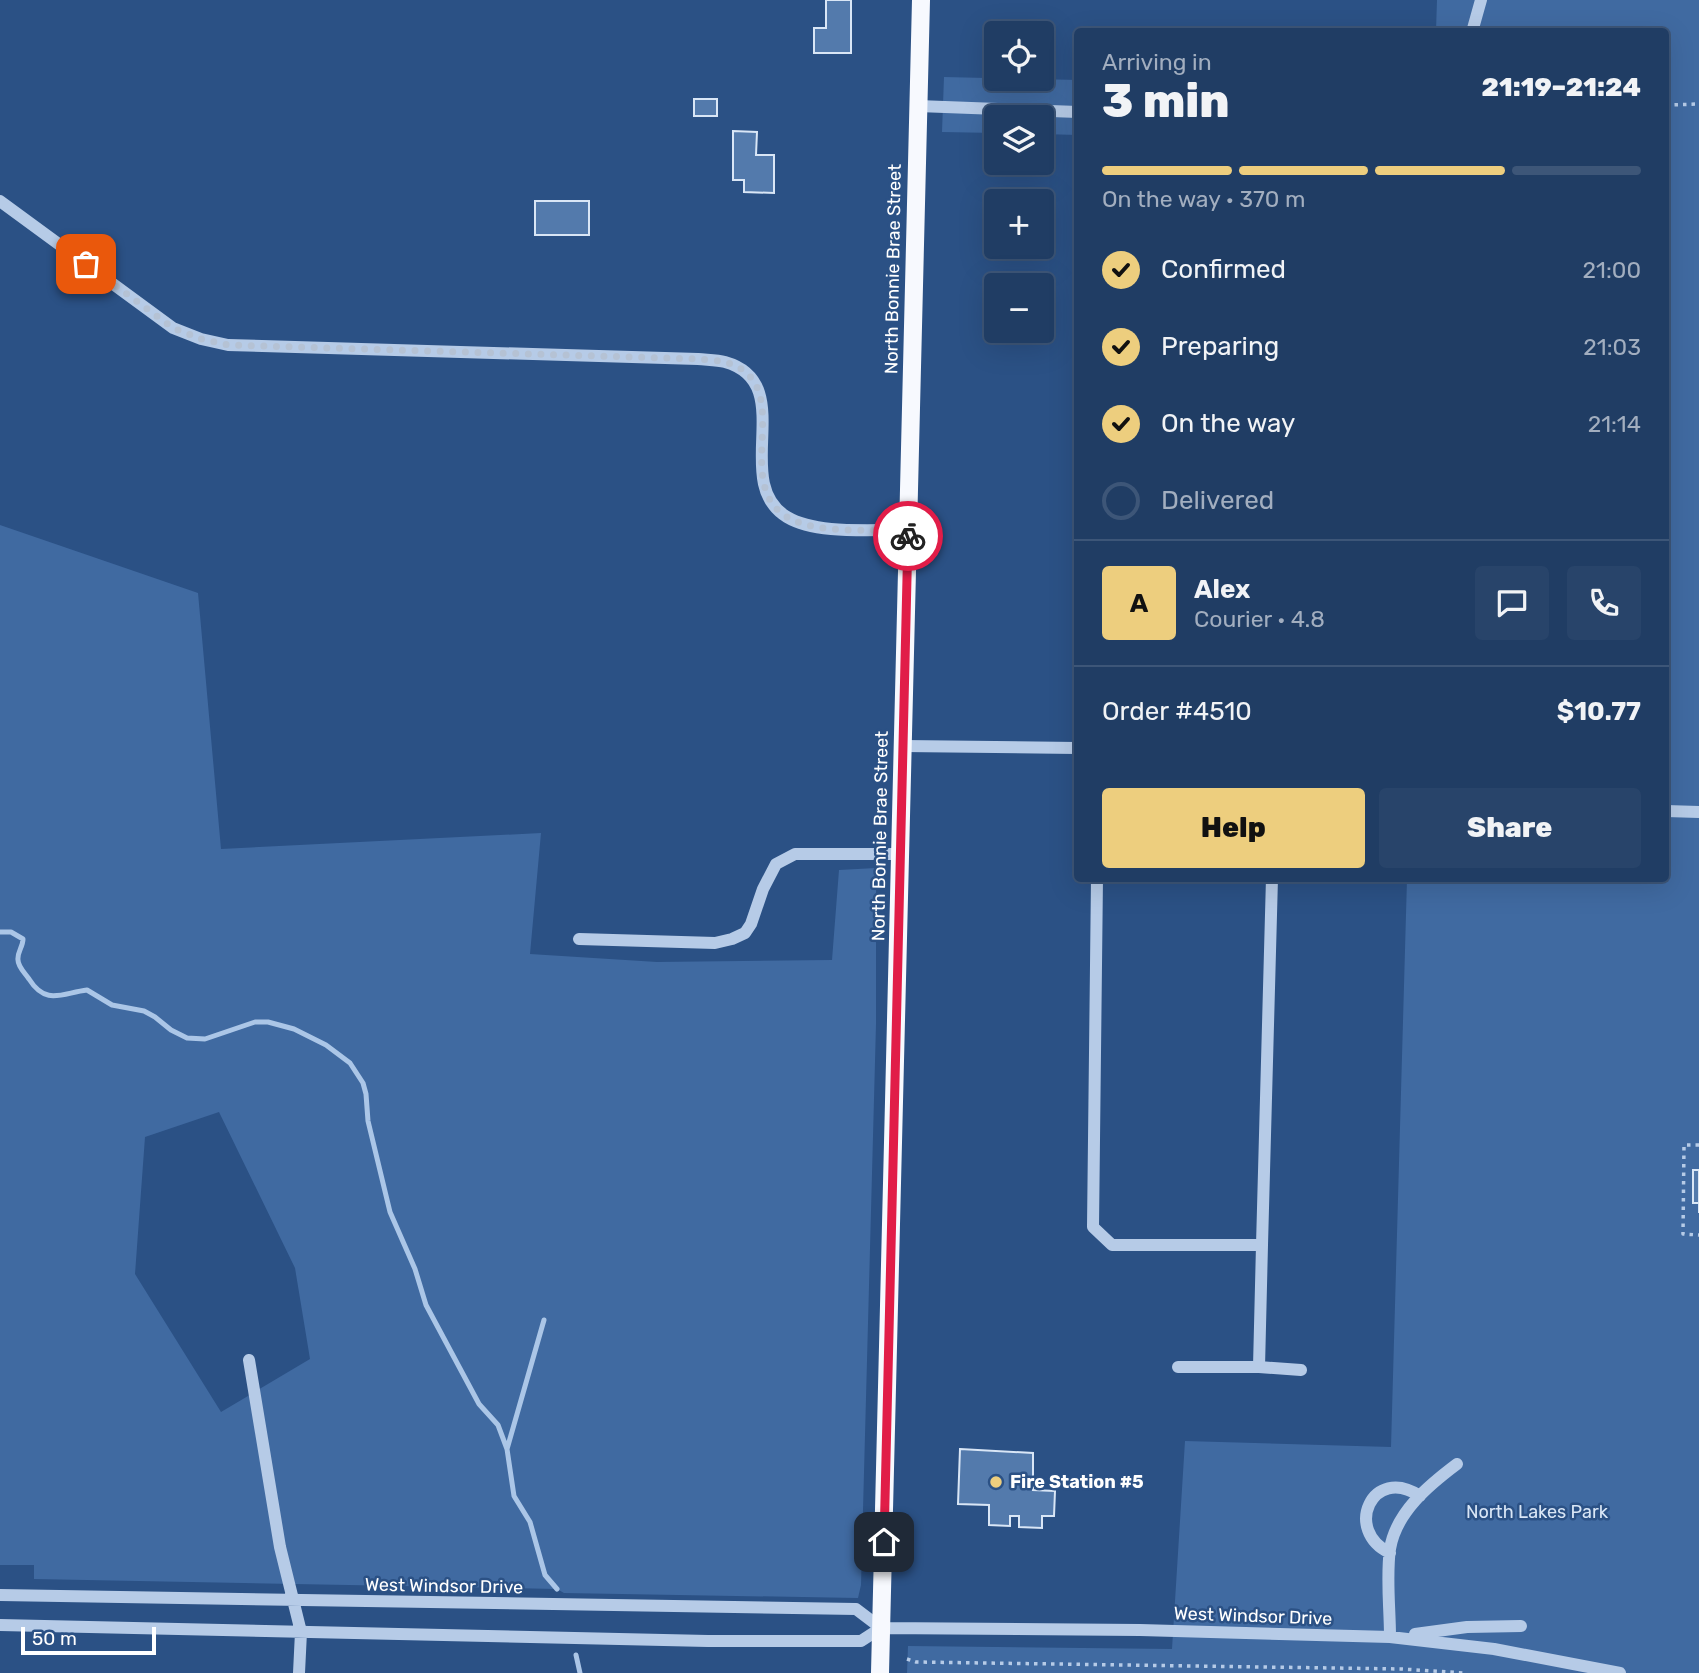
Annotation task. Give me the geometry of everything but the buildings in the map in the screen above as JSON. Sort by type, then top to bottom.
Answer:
[{"type":"main road","name":"North Bonnie Brae Street","points":[[880,1673],[921,0]]},
{"type":"street","points":[[1473,28],[1481,0]]},
{"type":"street","points":[[918,106],[1074,112]]},
{"type":"street","points":[[0,201],[173,328],[201,339],[228,345],[684,358],[725,362],[744,371],[758,387],[763,406],[761,480],[769,499],[786,517],[810,526],[908,530]]},
{"type":"street","points":[[903,746],[1074,747]]},
{"type":"street","points":[[1669,811],[1699,811]]},
{"type":"street","points":[[579,939],[715,943],[732,939],[745,933],[751,924],[763,889],[776,864],[795,855],[900,854]]},
{"type":"street","points":[[1097,882],[1093,1227],[1112,1245],[1262,1245]]},
{"type":"street","points":[[1259,1367],[1272,882]]},
{"type":"street","points":[[249,1360],[278,1534],[301,1632],[299,1673]]},
{"type":"street","points":[[1178,1367],[1301,1370]]},
{"type":"street","points":[[1457,1464],[1420,1496],[1399,1524],[1390,1553],[1390,1637],[1467,1627],[1521,1626]]},
{"type":"street","points":[[1390,1553],[1377,1547],[1371,1540],[1366,1525],[1366,1513],[1373,1495],[1388,1487],[1407,1487],[1420,1496]]},
{"type":"street","name":"West Windsor Drive","points":[[0,1595],[856,1609],[881,1628]]},
{"type":"street","name":"West Windsor Drive","points":[[0,1625],[694,1641],[861,1641],[881,1628],[1140,1630],[1390,1637],[1494,1649],[1620,1673]]},
{"type":"path","points":[[1669,105],[1699,104]]},
{"type":"path","points":[[1699,1145],[1684,1145],[1683,1234],[1699,1235]]},
{"type":"path","points":[[907,1659],[916,1662],[1402,1669],[1464,1673]]},
{"type":"green space","name":"North Lakes Park","points":[[1437,0],[1699,0],[1699,1673],[907,1673],[908,1646],[1172,1649],[1185,1441],[1391,1447],[1407,882],[1669,882],[1669,28],[1436,28]]},
{"type":"green space","points":[[944,77],[984,78],[984,91],[1054,91],[1054,79],[1074,80],[1074,135],[1054,134],[1054,105],[984,105],[984,133],[942,132]]},
{"type":"green space","points":[[0,525],[198,593],[221,849],[541,833],[530,954],[657,962],[832,960],[839,870],[876,868],[876,1024],[861,1585],[858,1598],[34,1579],[34,1565],[0,1565]],"holes":[[[219,1112],[295,1268],[310,1359],[221,1412],[135,1274],[145,1137]]]},
{"type":"waterway","points":[[0,932],[11,932],[23,939],[18,957],[19,965],[42,993],[55,996],[87,990],[112,1005],[144,1011],[187,1038],[205,1039],[255,1022],[268,1022],[294,1029],[326,1045],[350,1063],[363,1083],[366,1094],[368,1121],[390,1212],[415,1269],[426,1305],[479,1404],[498,1425],[507,1449]]},
{"type":"waterway","points":[[544,1320],[507,1449],[514,1496],[530,1522],[545,1575],[557,1589]]},
{"type":"waterway","points":[[576,1655],[580,1673]]},
{"type":"way so far","points":[[86,264],[173,328],[201,339],[228,345],[725,362],[744,371],[758,387],[763,406],[761,480],[769,499],[786,517],[810,526],[908,530],[908,536]]},
{"type":"place","name":"Fire Station #5","points":[[996,1482]]},
{"type":"route","points":[[884,1542],[908,536]]}]
